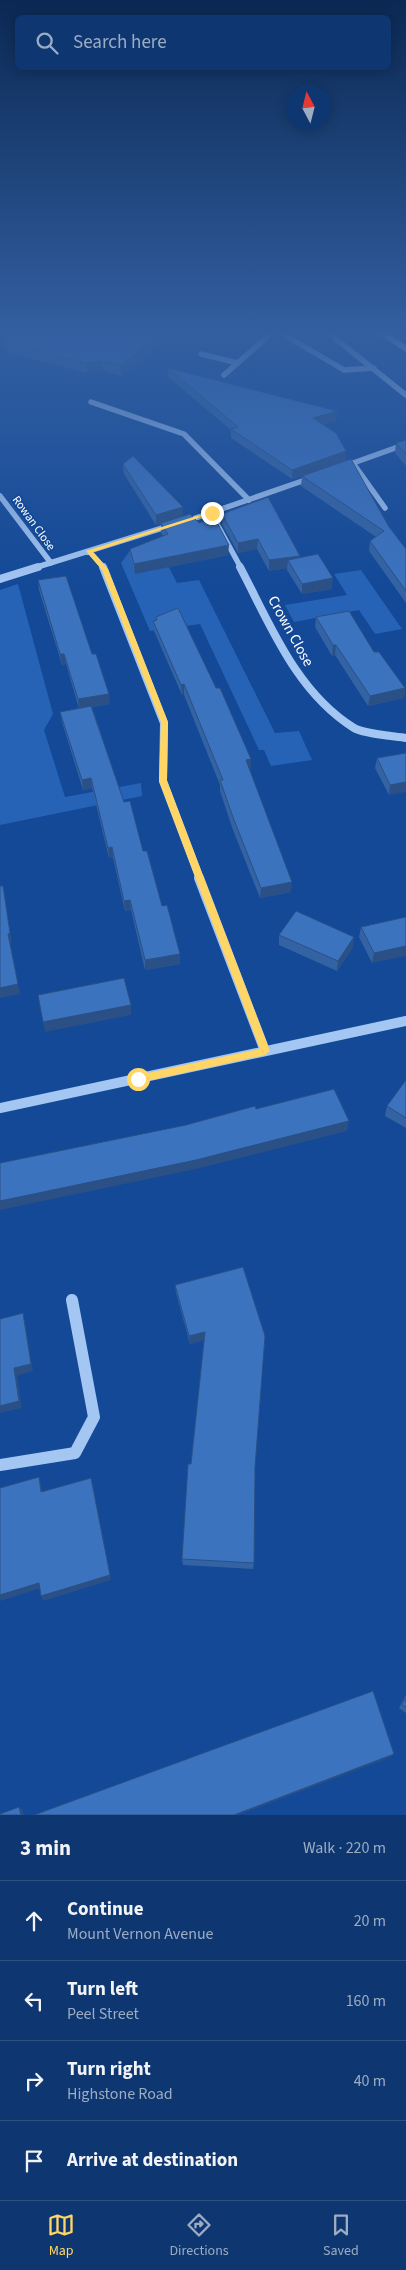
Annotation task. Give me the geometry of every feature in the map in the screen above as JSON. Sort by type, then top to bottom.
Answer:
[{"type":"street","points":[[131,415],[184,434],[249,500]]},
{"type":"street","points":[[336,470],[406,444]]},
{"type":"street","points":[[353,463],[385,508]]},
{"type":"street","points":[[0,579],[212,513],[319,476]]},
{"type":"street","name":"Rowan Close","points":[[0,496],[51,563]]},
{"type":"street","name":"Crown Close","points":[[212,513],[295,670],[322,702],[355,729],[406,738]]},
{"type":"street","points":[[89,551],[105,569],[164,722],[163,781],[265,1051]]},
{"type":"street","points":[[0,1108],[406,1021]]},
{"type":"street","points":[[0,1465],[75,1453],[94,1417],[72,1300]]},
{"type":"shaded area","points":[[156,542],[177,583],[199,580],[275,733],[299,731],[312,760],[271,766],[264,750],[259,750],[200,624],[150,631],[121,563],[131,549]]},
{"type":"shaded area","points":[[361,570],[402,629],[375,634],[359,610],[294,622],[285,605],[347,595],[334,574]]},
{"type":"shaded area","points":[[18,584],[53,714],[44,730],[65,797],[141,783],[142,796],[0,825],[0,590]]},
{"type":"building","points":[[223,415],[324,415],[313,418],[336,433],[346,451],[292,470],[231,429],[238,427]]},
{"type":"building","points":[[406,440],[406,454],[396,443]]},
{"type":"building","points":[[133,456],[183,507],[156,515],[123,464]]},
{"type":"building","points":[[351,459],[389,527],[406,549],[406,591],[370,541],[384,531],[302,476]]},
{"type":"building","points":[[268,497],[300,556],[269,560],[258,539],[238,543],[222,514]]},
{"type":"building","points":[[190,514],[199,523],[214,517],[229,545],[134,564],[130,549],[168,534],[161,523]]},
{"type":"building","points":[[318,554],[333,578],[302,584],[288,560]]},
{"type":"building","points":[[66,576],[92,654],[96,654],[109,694],[78,699],[64,654],[60,654],[38,580]]},
{"type":"building","points":[[178,608],[216,688],[220,688],[251,759],[246,760],[292,882],[261,888],[220,780],[223,780],[184,684],[181,685],[153,621],[157,620],[156,617]]},
{"type":"building","points":[[349,611],[374,652],[379,652],[405,688],[370,696],[336,645],[333,645],[316,617]]},
{"type":"building","points":[[91,706],[124,802],[130,801],[143,851],[147,851],[162,906],[167,905],[180,954],[145,960],[130,900],[124,901],[112,847],[108,848],[91,778],[82,780],[60,712]]},
{"type":"building","points":[[406,753],[406,782],[390,785],[377,758]]},
{"type":"building","points":[[0,886],[3,886],[10,933],[8,934],[18,984],[0,988]]},
{"type":"building","points":[[296,911],[354,937],[338,961],[279,935]]},
{"type":"building","points":[[406,917],[406,946],[374,953],[361,927]]},
{"type":"building","points":[[124,978],[131,1005],[43,1022],[38,995]]},
{"type":"building","points":[[406,1080],[406,1118],[387,1106]]},
{"type":"building","points":[[334,1089],[349,1121],[196,1160],[0,1201],[0,1163],[186,1125],[255,1106],[256,1109]]},
{"type":"building","points":[[243,1267],[265,1336],[255,1467],[254,1563],[182,1559],[188,1464],[191,1464],[205,1332],[189,1336],[175,1285]]},
{"type":"building","points":[[23,1313],[31,1364],[14,1368],[19,1401],[0,1406],[0,1319]]},
{"type":"building","points":[[39,1477],[41,1492],[91,1478],[110,1575],[41,1596],[39,1583],[0,1595],[0,1488]]},
{"type":"building","points":[[373,1691],[394,1754],[234,1815],[34,1815]]},
{"type":"building","points":[[406,1698],[406,1707],[402,1705]]},
{"type":"building","points":[[19,1807],[21,1815],[0,1815],[0,1814]]},
{"type":"route","points":[[138,1079],[265,1051],[163,781],[164,722],[105,569],[89,551],[212,513]]}]
